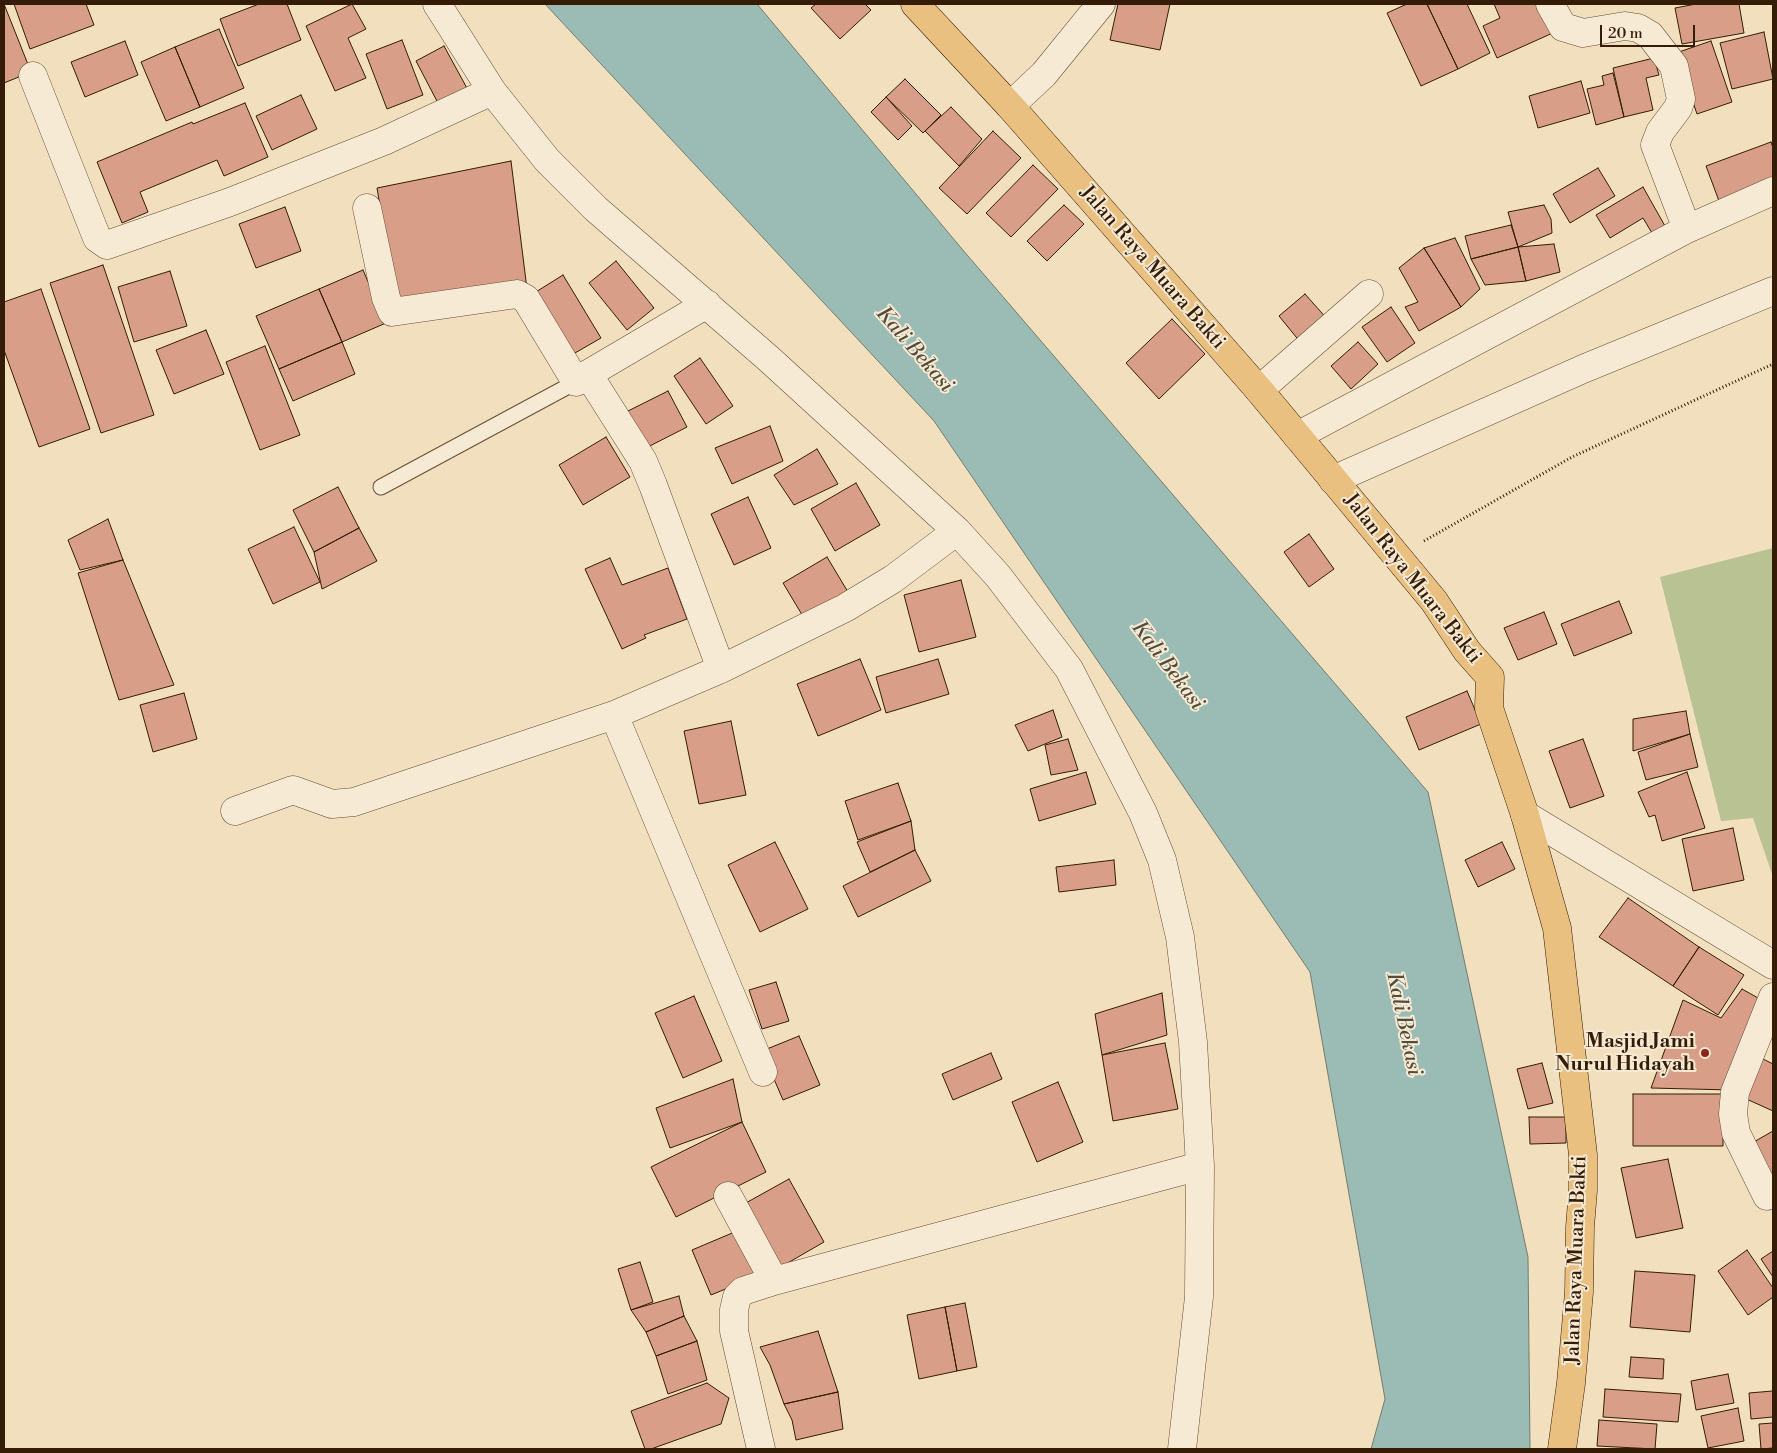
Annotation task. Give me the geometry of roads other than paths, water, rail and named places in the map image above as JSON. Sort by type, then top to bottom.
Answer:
[{"type":"main road","name":"Jalan Raya Muara Bakti","points":[[915,4],[1010,106],[1259,390],[1434,600],[1467,651],[1490,677],[1489,708],[1525,815],[1557,928],[1583,1155],[1579,1292],[1571,1383],[1562,1449]]},
{"type":"street","points":[[437,4],[492,91],[554,167],[596,209],[707,304],[957,531],[998,576],[1069,669],[1143,813],[1162,860],[1180,937],[1193,1042],[1200,1166],[1198,1297],[1182,1449]]},
{"type":"street","points":[[1010,106],[1044,74],[1101,4]]},
{"type":"street","points":[[1550,4],[1563,27],[1578,32],[1583,33],[1626,26],[1638,28],[1650,35],[1674,66],[1682,99],[1678,108],[1660,132],[1656,145],[1686,229]]},
{"type":"street","points":[[32,76],[97,238],[107,245],[160,229],[293,177],[384,140],[492,91]]},
{"type":"street","points":[[1297,436],[1686,229],[1773,191]]},
{"type":"street","points":[[367,208],[386,298],[392,312],[517,294],[526,299],[582,378],[620,423],[650,477],[721,669]]},
{"type":"street","points":[[1333,480],[1583,369],[1773,291]]},
{"type":"street","points":[[1259,390],[1369,294]]},
{"type":"street","points":[[582,378],[707,304]]},
{"type":"street","points":[[235,811],[293,790],[332,804],[354,802],[614,715],[721,669],[845,608],[893,579],[957,531]]},
{"type":"street","points":[[614,715],[763,1072]]},
{"type":"street","points":[[1525,815],[1773,964]]},
{"type":"street","points":[[1767,1196],[1736,1133],[1733,1114],[1735,1092],[1773,997]]},
{"type":"street","points":[[761,1449],[734,1331],[734,1310],[737,1297],[743,1291],[1200,1166]]},
{"type":"street","points":[[728,1196],[774,1281]]},
{"type":"lane","points":[[381,487],[582,378]]},
{"type":"water","name":"Kali Bekasi","points":[[545,4],[757,4],[962,249],[1428,792],[1528,1257],[1530,1449],[1371,1449],[1385,1399],[1310,972],[934,421]]},
{"type":"place","name":"Masjid Jami Nurul Hidayah","points":[[1705,1053]]}]
